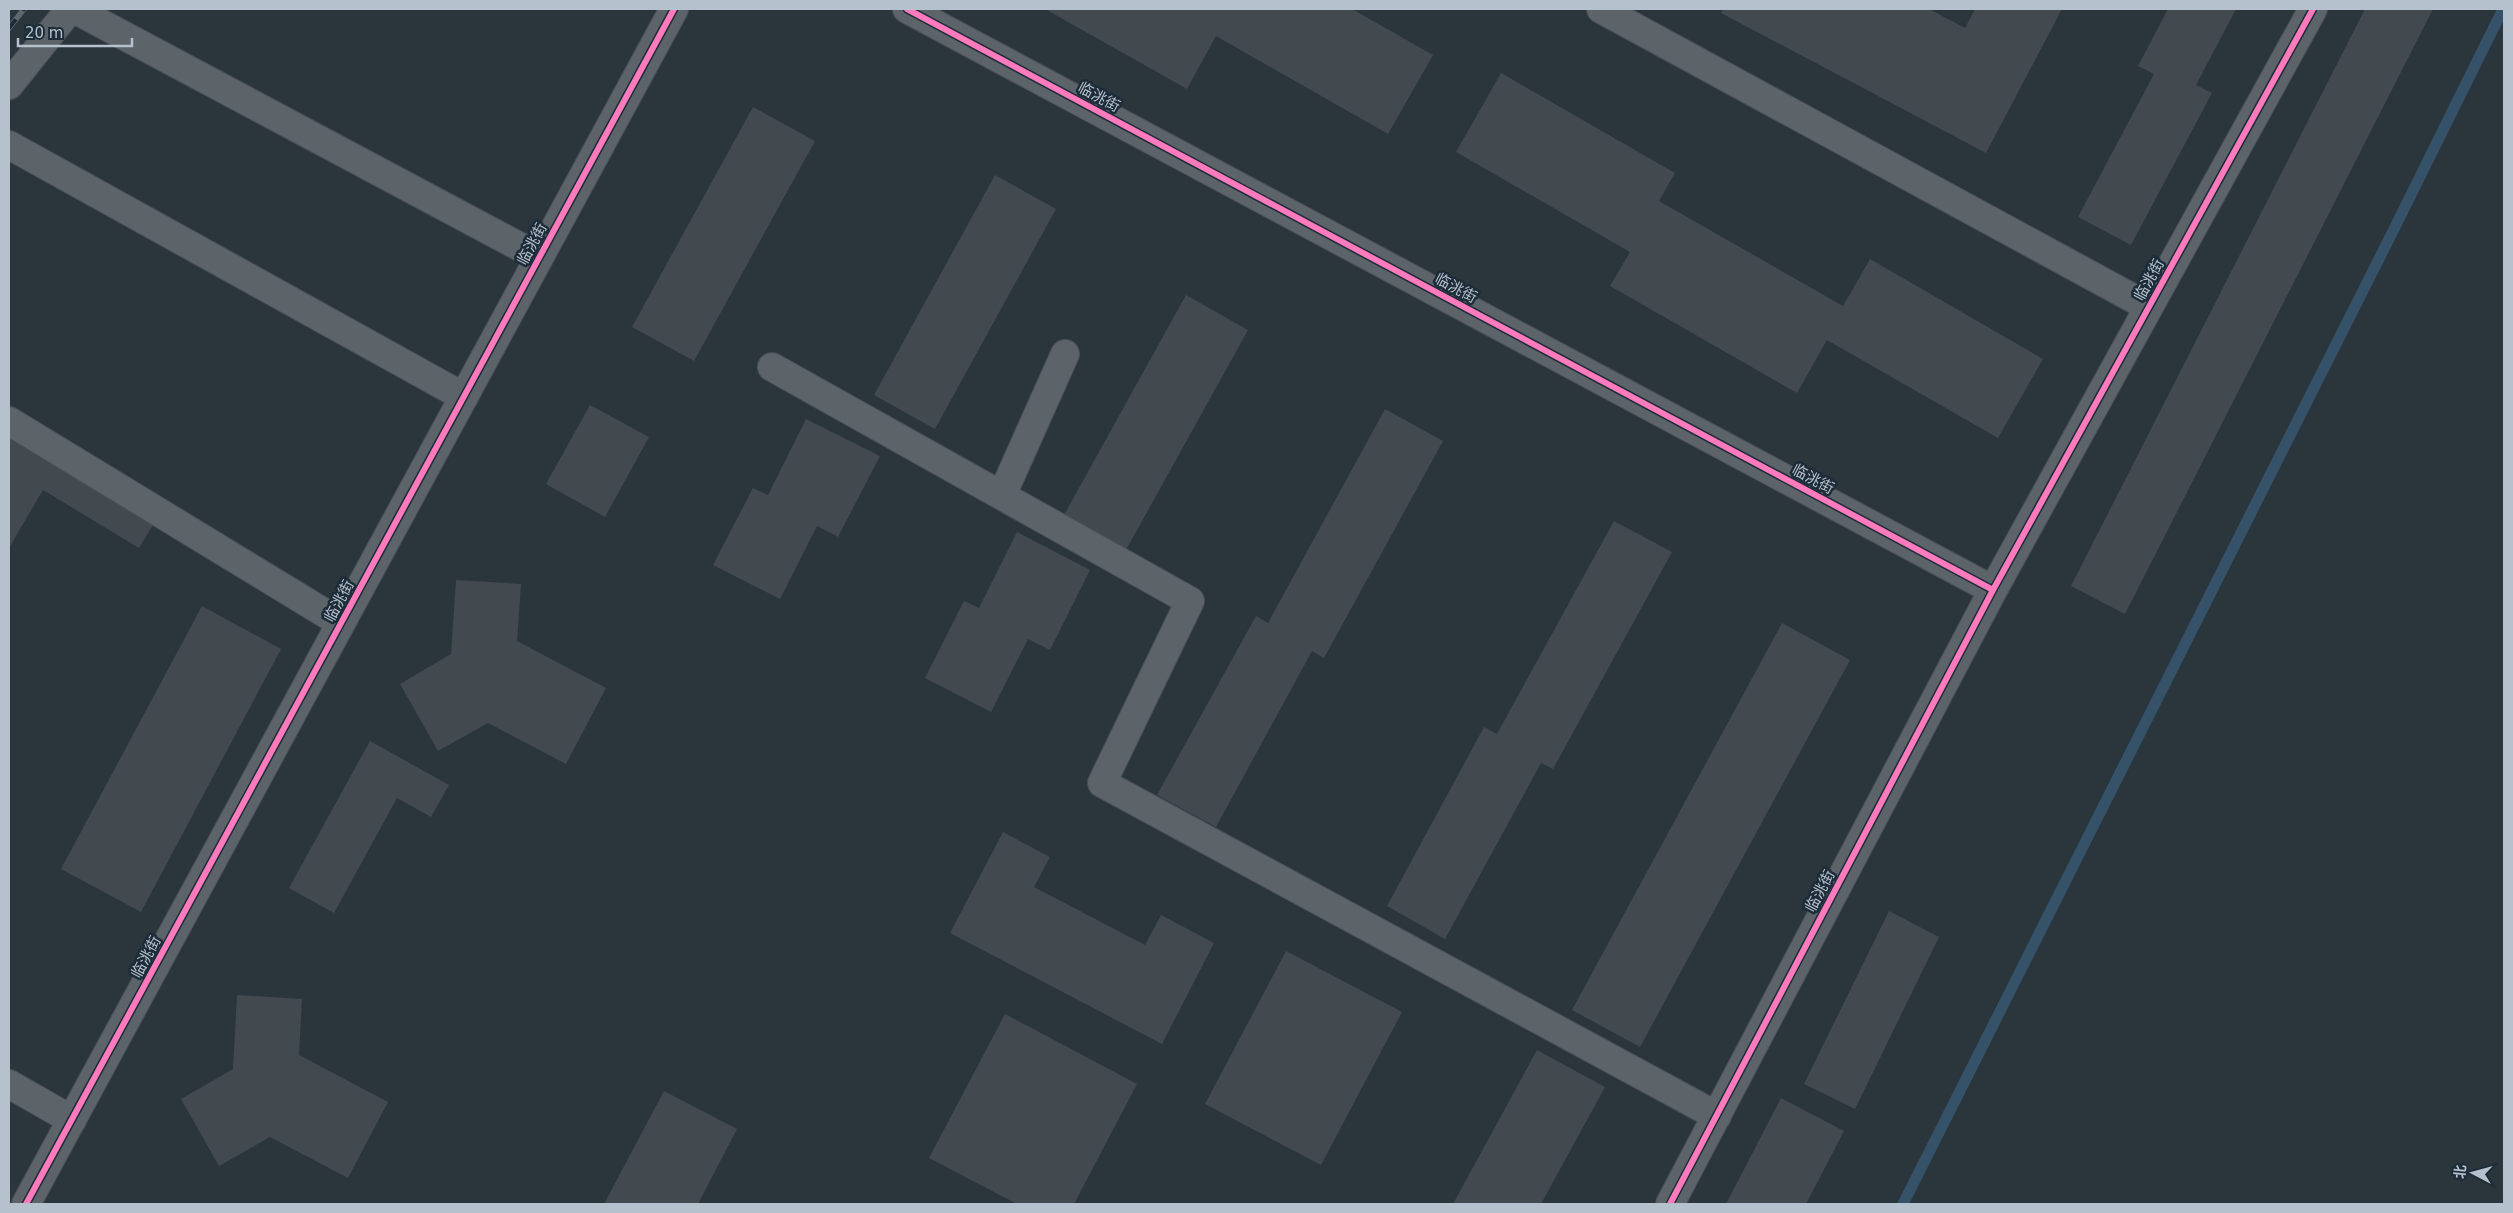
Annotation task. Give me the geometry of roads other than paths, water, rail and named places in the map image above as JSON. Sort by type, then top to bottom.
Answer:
[{"type":"street","points":[[9,85],[70,9]]},
{"type":"street","points":[[74,9],[539,257]]},
{"type":"street","name":"临洮街","points":[[26,1204],[674,9]]},
{"type":"street","name":"临洮街","points":[[908,9],[1993,590]]},
{"type":"street","points":[[1601,9],[2149,307]]},
{"type":"street","name":"临洮街","points":[[1670,1204],[1993,590],[2313,9]]},
{"type":"street","points":[[9,145],[464,397]]},
{"type":"street","points":[[1002,496],[1065,354]]},
{"type":"street","points":[[772,367],[1190,601],[1102,783],[1717,1116]]},
{"type":"street","points":[[9,421],[341,623]]},
{"type":"street","points":[[9,1084],[72,1120]]},
{"type":"waterway","points":[[1903,1204],[2503,9]]},
{"type":"railway","points":[[9,28],[24,9]]}]
